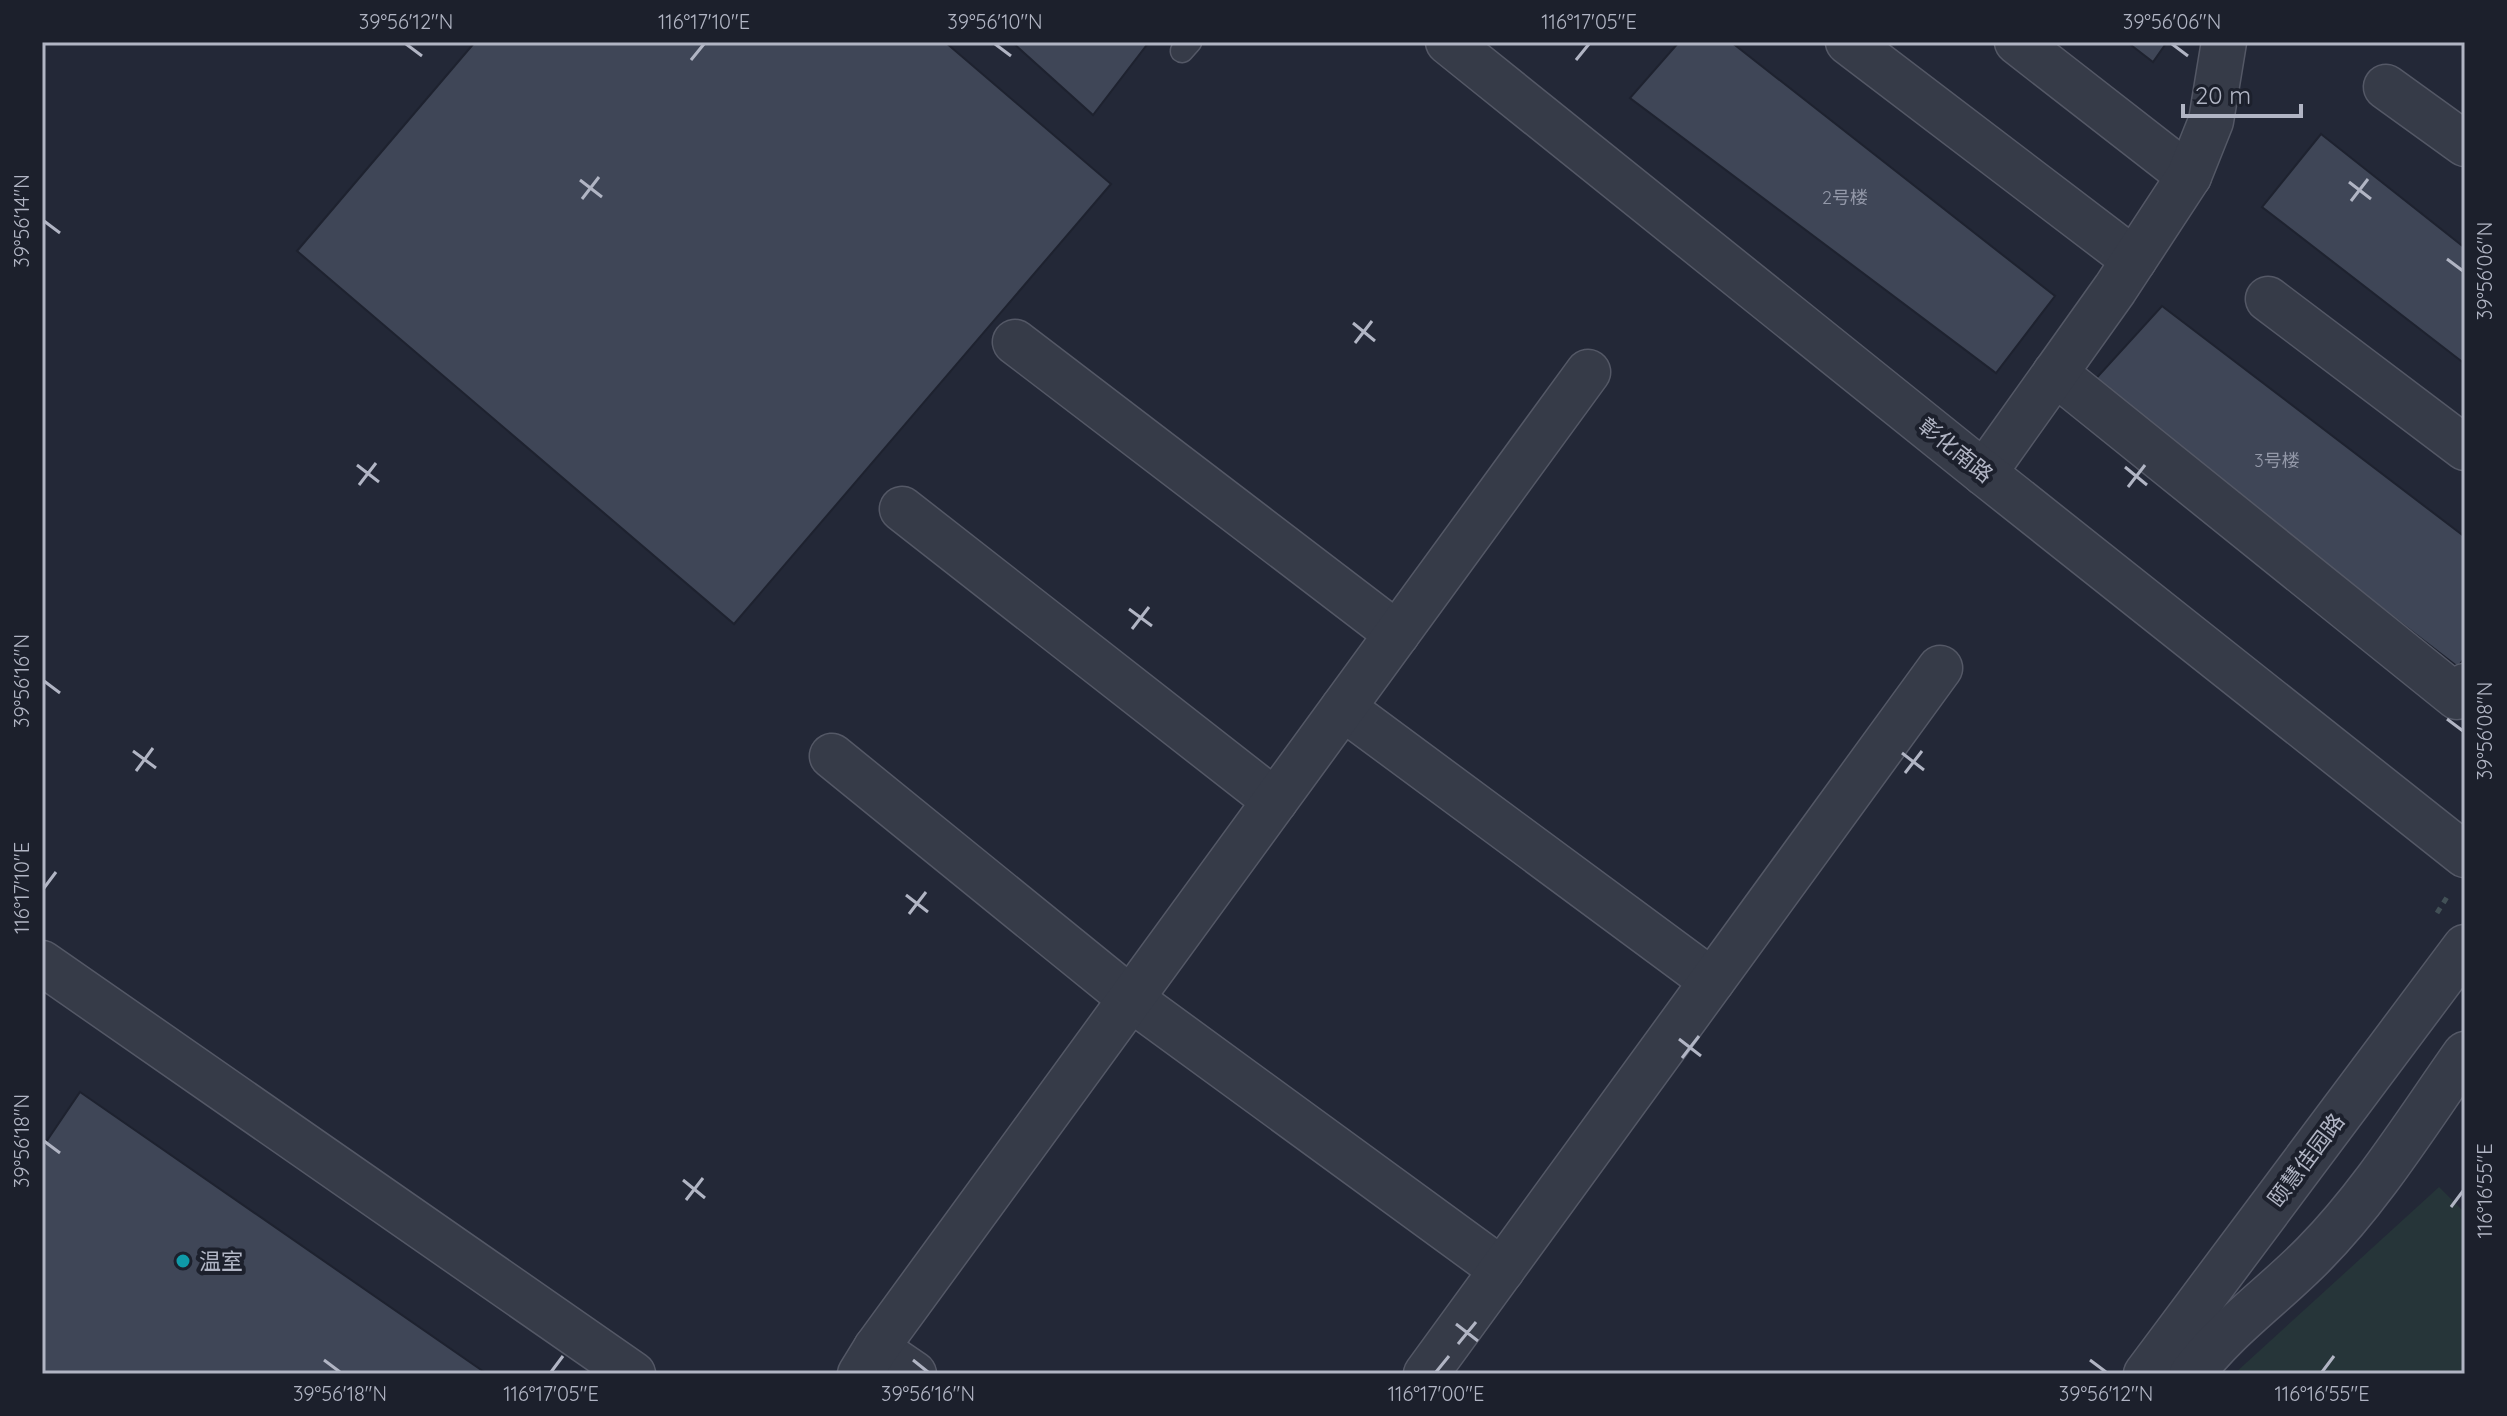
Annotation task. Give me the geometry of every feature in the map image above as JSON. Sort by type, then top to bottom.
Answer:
[{"type":"street","points":[[1848,42],[2134,260]]},
{"type":"street","points":[[2017,42],[2189,176]]},
{"type":"street","points":[[1984,473],[2134,260],[2189,176],[2211,121],[2224,42]]},
{"type":"street","name":"彰化南路","points":[[1465,47],[1984,473],[2465,855]]},
{"type":"street","points":[[2386,87],[2465,144]]},
{"type":"street","points":[[2268,299],[2465,448]]},
{"type":"street","points":[[1015,342],[1397,634]]},
{"type":"street","points":[[914,1374],[868,1361],[1588,372]]},
{"type":"street","points":[[2055,373],[2457,697],[2465,686]]},
{"type":"street","points":[[902,509],[1275,801]]},
{"type":"street","points":[[1426,1374],[1940,668]]},
{"type":"street","points":[[1343,708],[1712,981]]},
{"type":"street","points":[[832,756],[1131,999],[1502,1270]]},
{"type":"street","name":"颐慧佳园路","points":[[2146,1374],[2465,947]]},
{"type":"street","points":[[42,963],[633,1374]]},
{"type":"street","points":[[2192,1374],[2208,1352],[2315,1253],[2369,1190],[2465,1054]]},
{"type":"shaded area","points":[[2439,1187],[2465,1213],[2465,1374],[2234,1374]]},
{"type":"building","points":[[475,42],[945,42],[1111,184],[734,624],[297,251]]},
{"type":"building","points":[[1012,42],[1149,42],[1093,115]]},
{"type":"building","points":[[1679,42],[1731,42],[2055,296],[1996,373],[1630,98]]},
{"type":"building","points":[[2127,42],[2167,42],[2153,62]]},
{"type":"building","points":[[2321,134],[2465,248],[2465,364],[2262,207]]},
{"type":"building","points":[[2162,306],[2465,537],[2465,657],[2458,667],[2091,384]]},
{"type":"building","name":"温室","points":[[80,1092],[487,1374],[42,1374],[42,1148]]},
{"type":"place","name":"温室","points":[[183,1261]]}]
